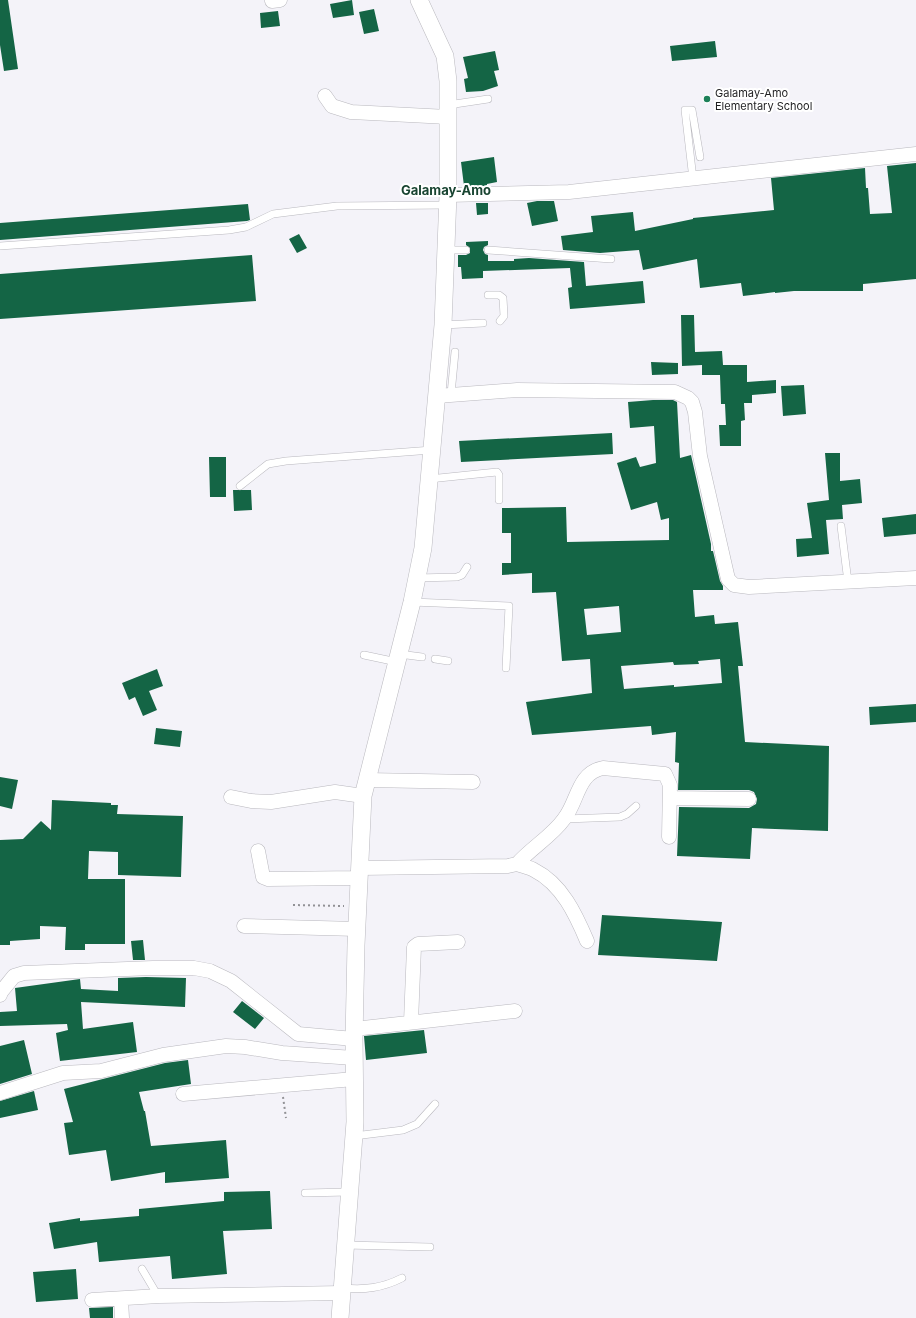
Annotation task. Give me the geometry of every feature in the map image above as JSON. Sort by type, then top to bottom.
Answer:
[{"type":"street","points":[[340,1318],[353,1136],[356,929],[365,788],[417,578],[423,548],[432,450],[444,395],[443,325],[448,200],[448,81],[445,56],[419,0]]},
{"type":"street","points":[[325,96],[332,106],[351,112],[448,111]]},
{"type":"street","points":[[448,200],[569,192],[916,154]]},
{"type":"street","points":[[444,395],[517,390],[675,392],[688,398],[692,402],[695,412],[700,456],[728,579],[734,585],[748,587],[916,578]]},
{"type":"street","points":[[517,864],[564,819],[580,787],[590,773],[599,768],[665,774],[670,784],[669,836]]},
{"type":"street","points":[[231,797],[251,801],[271,802],[365,788],[473,782]]},
{"type":"street","points":[[670,798],[748,800]]},
{"type":"street","points":[[258,851],[263,877],[268,879],[508,866],[517,864],[535,870],[556,887],[576,916],[587,941]]},
{"type":"street","points":[[244,926],[356,929]]},
{"type":"street","points":[[411,1022],[414,947],[418,944],[458,942]]},
{"type":"street","points":[[0,995],[14,976],[24,973],[153,968],[194,968],[210,971],[231,981],[298,1034],[354,1034],[411,1022],[515,1011]]},
{"type":"street","points":[[0,1093],[62,1073],[101,1071],[163,1055],[226,1046],[246,1047],[282,1053],[354,1058]]},
{"type":"street","points":[[183,1094],[354,1079]]},
{"type":"street","points":[[92,1300],[158,1296],[342,1290]]},
{"type":"street","points":[[121,1299],[122,1318]]},
{"type":"lane","points":[[448,111],[488,99]]},
{"type":"lane","points":[[693,179],[685,110],[692,110],[700,157]]},
{"type":"lane","points":[[0,246],[229,230],[246,227],[273,214],[344,205],[448,200]]},
{"type":"lane","points":[[446,250],[466,250]]},
{"type":"lane","points":[[488,250],[611,259]]},
{"type":"lane","points":[[488,295],[499,295],[503,298],[504,316],[500,321]]},
{"type":"lane","points":[[443,325],[483,323]]},
{"type":"lane","points":[[444,395],[455,352]]},
{"type":"lane","points":[[240,486],[268,464],[286,461],[432,450]]},
{"type":"lane","points":[[429,479],[497,472],[499,475],[499,500]]},
{"type":"lane","points":[[841,526],[848,582]]},
{"type":"lane","points":[[417,578],[457,577],[462,575],[467,567]]},
{"type":"lane","points":[[412,602],[509,606],[506,668]]},
{"type":"lane","points":[[364,656],[398,658],[422,657]]},
{"type":"lane","points":[[435,659],[448,661]]},
{"type":"lane","points":[[564,819],[620,817],[627,814],[636,806]]},
{"type":"lane","points":[[353,1136],[403,1130],[417,1124],[435,1104]]},
{"type":"lane","points":[[305,1193],[348,1192]]},
{"type":"lane","points":[[345,1245],[430,1247]]},
{"type":"lane","points":[[142,1269],[158,1296]]},
{"type":"lane","points":[[342,1290],[369,1289],[387,1286],[402,1278]]},
{"type":"path","points":[[293,905],[358,906]]},
{"type":"path","points":[[281,1086],[286,1118]]},
{"type":"building","points":[[0,0],[8,0],[18,69],[4,71],[0,45]]},
{"type":"building","points":[[352,0],[354,15],[333,18],[330,4]]},
{"type":"building","points":[[374,9],[379,31],[364,34],[359,12]]},
{"type":"building","points":[[278,11],[280,26],[261,28],[260,13]]},
{"type":"building","points":[[715,41],[717,57],[672,61],[670,46]]},
{"type":"building","points":[[495,51],[499,70],[494,71],[498,86],[483,91],[466,92],[464,79],[468,78],[463,57]]},
{"type":"building","points":[[494,157],[497,182],[487,184],[487,186],[464,186],[461,162]]},
{"type":"building","points":[[916,163],[916,279],[863,284],[863,291],[794,291],[743,296],[741,283],[700,288],[697,259],[643,270],[639,250],[600,253],[563,250],[561,236],[593,232],[591,216],[633,212],[635,231],[693,218],[774,210],[771,178],[865,168],[870,214],[892,213],[887,166]]},
{"type":"building","points":[[537,201],[554,201],[558,221],[532,226],[527,203]]},
{"type":"building","points":[[476,203],[488,203],[488,214],[477,215]]},
{"type":"building","points":[[248,204],[250,220],[247,221],[0,240],[0,223]]},
{"type":"building","points":[[299,234],[307,248],[297,253],[289,239]]},
{"type":"building","points":[[488,241],[488,245],[484,247],[483,250],[485,254],[488,255],[488,261],[514,261],[514,259],[529,258],[584,262],[586,286],[643,281],[645,303],[570,309],[568,288],[572,287],[570,268],[483,271],[483,278],[462,279],[461,267],[458,267],[458,255],[466,255],[470,253],[470,248],[466,245],[466,242]]},
{"type":"building","points":[[252,255],[256,301],[0,319],[0,274]]},
{"type":"building","points":[[681,315],[694,315],[695,352],[722,351],[723,365],[747,365],[747,382],[776,380],[776,393],[752,395],[752,403],[744,403],[745,420],[741,421],[741,446],[720,446],[719,425],[726,425],[725,404],[721,404],[720,375],[702,375],[702,365],[682,366]]},
{"type":"building","points":[[651,362],[678,363],[678,374],[652,375]]},
{"type":"building","points":[[804,385],[806,414],[783,416],[781,386]]},
{"type":"building","points":[[673,400],[677,402],[680,458],[691,455],[711,544],[711,551],[713,551],[720,581],[723,586],[723,590],[693,590],[695,617],[714,615],[715,624],[738,622],[743,666],[738,666],[745,742],[829,746],[828,831],[752,828],[750,859],[677,856],[679,807],[749,808],[756,804],[757,799],[754,792],[749,790],[678,790],[679,763],[675,762],[676,732],[652,735],[651,726],[532,735],[526,702],[592,693],[590,659],[562,661],[556,592],[532,593],[532,573],[502,575],[502,563],[511,563],[511,533],[502,533],[502,508],[566,507],[567,542],[669,540],[669,518],[661,520],[657,502],[631,510],[617,463],[636,457],[640,467],[656,463],[654,426],[630,428],[628,402]],"holes":[[[619,606],[621,632],[587,635],[584,609]],[[720,659],[722,683],[624,689],[621,666],[673,662],[674,665],[699,664],[698,661]]]},
{"type":"building","points":[[612,433],[613,454],[461,462],[459,441]]},
{"type":"building","points":[[825,453],[840,453],[840,481],[860,479],[862,503],[842,505],[843,519],[826,520],[829,554],[797,557],[796,539],[812,538],[807,503],[829,500]]},
{"type":"building","points":[[209,457],[226,457],[226,497],[210,497]]},
{"type":"building","points":[[233,490],[251,490],[252,510],[234,511]]},
{"type":"building","points":[[916,514],[916,534],[884,537],[882,518]]},
{"type":"building","points":[[157,669],[163,686],[149,691],[157,710],[143,716],[135,697],[129,700],[122,683]]},
{"type":"building","points":[[916,704],[916,722],[870,725],[869,707]]},
{"type":"building","points":[[156,728],[182,731],[180,747],[154,744]]},
{"type":"building","points":[[0,777],[18,780],[12,809],[0,806]]},
{"type":"building","points":[[52,800],[111,803],[111,805],[118,805],[117,814],[183,816],[181,877],[118,875],[118,852],[89,851],[88,879],[125,879],[125,944],[85,944],[85,950],[65,950],[66,927],[40,926],[40,939],[10,941],[10,945],[0,945],[0,840],[23,839],[41,821],[51,830]]},
{"type":"building","points":[[602,915],[722,922],[717,961],[598,955]]},
{"type":"building","points":[[143,940],[145,960],[133,960],[131,941]]},
{"type":"building","points":[[118,978],[186,978],[185,1007],[81,1002],[83,1029],[133,1022],[137,1052],[60,1061],[56,1033],[68,1030],[67,1024],[0,1026],[0,1012],[17,1011],[15,988],[80,979],[81,989],[118,991]]},
{"type":"building","points":[[242,1001],[264,1018],[255,1029],[233,1012]]},
{"type":"building","points":[[424,1030],[427,1053],[366,1060],[364,1036]]},
{"type":"building","points":[[24,1040],[32,1074],[0,1084],[0,1046]]},
{"type":"building","points":[[188,1060],[191,1084],[139,1092],[145,1111],[151,1146],[226,1140],[229,1178],[165,1183],[165,1172],[111,1181],[106,1150],[69,1155],[64,1123],[73,1122],[64,1089],[165,1063]]},
{"type":"building","points":[[34,1091],[38,1110],[0,1118],[0,1101]]},
{"type":"building","points":[[270,1191],[272,1229],[223,1231],[227,1274],[172,1279],[170,1256],[99,1262],[97,1242],[54,1249],[49,1223],[80,1218],[80,1221],[139,1216],[139,1209],[224,1201],[224,1192]]},
{"type":"building","points":[[76,1269],[78,1299],[36,1302],[33,1272]]},
{"type":"building","points":[[113,1307],[113,1318],[90,1318],[89,1308]]},
{"type":"place","name":"Galamay-Amo Elementary School","points":[[707,99]]},
{"type":"district","name":"Galamay-Amo","points":[[446,190]]}]
